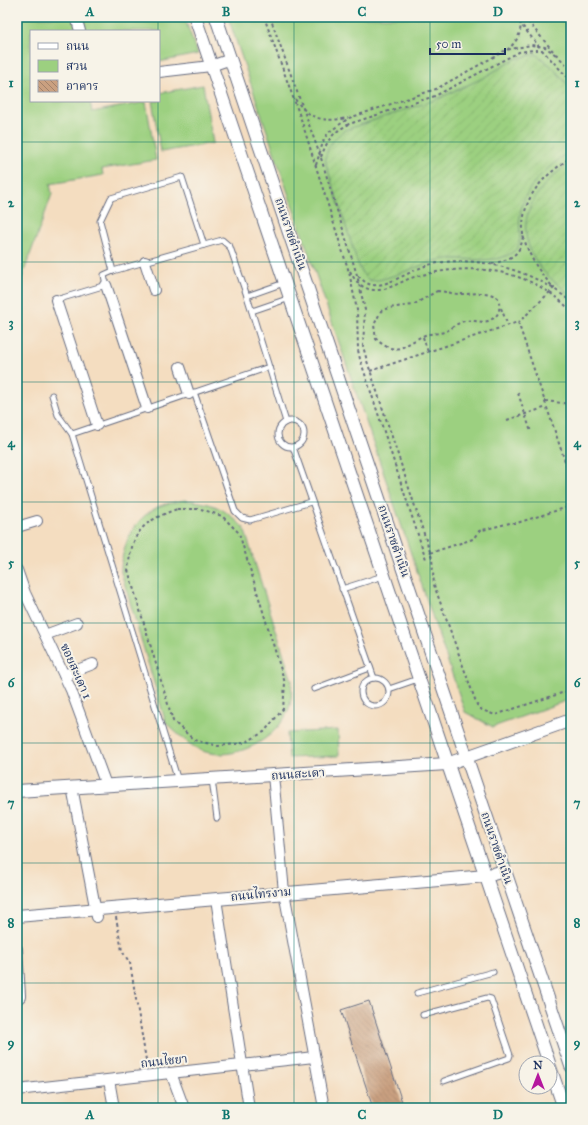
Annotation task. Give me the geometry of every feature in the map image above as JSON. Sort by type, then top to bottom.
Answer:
[{"type":"street","points":[[76,17],[80,30]]},
{"type":"street","name":"ถนนราชดำเนิน","points":[[195,17],[546,1055]]},
{"type":"street","name":"ถนนราชดำเนิน","points":[[216,17],[571,1066]]},
{"type":"street","points":[[160,72],[211,66],[230,59]]},
{"type":"street","points":[[145,262],[154,290]]},
{"type":"street","points":[[106,285],[147,408]]},
{"type":"street","points":[[56,300],[97,425]]},
{"type":"street","points":[[180,367],[192,393]]},
{"type":"street","points":[[17,526],[38,521]]},
{"type":"street","name":"ซอยสะเดา 1","points":[[17,570],[25,593],[64,675],[106,785]]},
{"type":"street","points":[[45,635],[77,623]]},
{"type":"street","points":[[64,675],[93,664]]},
{"type":"street","name":"ถนนสะเดา","points":[[17,791],[447,764],[571,720]]},
{"type":"street","points":[[273,775],[284,892],[324,1108]]},
{"type":"street","points":[[72,788],[96,913]]},
{"type":"street","name":"ถนนไทรงาม","points":[[17,916],[96,913],[115,908],[284,892],[486,876],[504,871]]},
{"type":"street","points":[[216,899],[241,1066],[249,1108]]},
{"type":"street","points":[[17,949],[20,996],[17,999]]},
{"type":"street","name":"ถนนไชยา","points":[[17,1090],[314,1057]]},
{"type":"street","points":[[171,1073],[184,1108]]},
{"type":"street","points":[[109,1080],[114,1108]]},
{"type":"street","points":[[558,1090],[564,1108]]},
{"type":"lane","points":[[113,271],[100,221],[111,198],[182,177],[204,245]]},
{"type":"lane","points":[[56,300],[106,285],[104,275],[113,271],[222,240],[230,247],[252,311],[286,422]]},
{"type":"lane","points":[[247,296],[284,283]]},
{"type":"lane","points":[[252,311],[290,298]]},
{"type":"lane","points":[[72,434],[269,367]]},
{"type":"lane","points":[[192,393],[234,511],[242,518],[250,520],[311,502]]},
{"type":"lane","points":[[52,395],[58,415],[72,434],[178,781]]},
{"type":"lane","points":[[286,422],[294,422],[299,424],[304,432],[302,441],[293,447],[284,446],[278,438],[279,428],[286,422]]},
{"type":"lane","points":[[293,447],[311,502],[374,678]]},
{"type":"lane","points":[[342,588],[383,576]]},
{"type":"lane","points":[[314,689],[370,668]]},
{"type":"lane","points":[[374,678],[384,681],[389,689],[389,694],[384,702],[377,705],[368,704],[364,700],[361,691],[366,682],[374,678]]},
{"type":"lane","points":[[389,689],[419,679]]},
{"type":"lane","points":[[212,779],[217,818]]},
{"type":"lane","points":[[417,993],[493,972]]},
{"type":"lane","points":[[423,1015],[487,998],[491,999],[510,1055],[509,1058],[444,1081]]},
{"type":"path","points":[[264,17],[293,97],[347,265],[357,310],[358,350],[360,358],[426,559]]},
{"type":"path","points":[[270,17],[321,158],[357,275],[365,310],[364,346],[370,371],[430,553],[434,585],[477,705],[482,710],[495,715],[571,690]]},
{"type":"path","points":[[515,17],[542,50],[571,81]]},
{"type":"path","points":[[293,97],[310,115],[317,118],[337,120],[349,118],[436,90],[506,50],[518,39],[521,27],[520,17]]},
{"type":"path","points":[[524,17],[556,55],[571,70]]},
{"type":"path","points":[[506,50],[531,45],[545,47],[556,55]]},
{"type":"path","points":[[321,158],[327,141],[337,131],[349,124],[435,96],[519,52],[542,50]]},
{"type":"path","points":[[316,166],[324,139],[329,132],[349,118]]},
{"type":"path","points":[[571,156],[551,170],[537,185],[525,208],[522,222],[523,235],[532,261],[554,288],[571,302]]},
{"type":"path","points":[[490,264],[514,255],[520,248],[523,235]]},
{"type":"path","points":[[357,275],[367,284],[377,285],[424,267],[440,263],[455,262],[490,264],[526,274],[554,288]]},
{"type":"path","points":[[347,265],[354,279],[363,287],[377,290],[415,276],[438,270],[464,269],[499,272],[518,277],[542,287],[554,295],[571,311]]},
{"type":"path","points":[[370,371],[518,322],[554,288]]},
{"type":"path","points":[[500,307],[498,314],[486,322],[465,321],[444,332],[423,336],[406,347],[395,349],[387,347],[376,339],[374,325],[381,311],[388,308],[412,305],[437,291],[461,295],[477,292],[493,294],[498,298],[508,326]]},
{"type":"path","points":[[518,322],[571,479]]},
{"type":"path","points":[[423,336],[428,352]]},
{"type":"path","points":[[518,393],[531,432]]},
{"type":"path","points":[[545,401],[571,404]]},
{"type":"path","points":[[507,420],[547,407]]},
{"type":"path","points":[[430,553],[473,539],[479,532],[510,523],[517,523],[571,506]]},
{"type":"path","points":[[176,508],[201,509],[222,516],[239,533],[285,684],[283,709],[264,732],[244,742],[218,746],[194,740],[173,721],[128,570],[130,550],[136,536],[153,517],[176,508]]},
{"type":"path","points":[[115,908],[122,951],[130,963],[149,1075]]},
{"type":"green space","points":[[17,17],[184,17],[198,54],[160,62],[160,30],[30,30],[30,102],[90,102],[92,112],[146,102],[156,160],[102,169],[103,175],[50,184],[52,194],[17,291]]},
{"type":"green space","points":[[228,17],[571,17],[571,699],[493,727],[465,712]]},
{"type":"green space","points":[[536,54],[551,66],[571,88],[571,150],[538,178],[526,195],[520,216],[520,240],[518,247],[510,254],[502,258],[481,260],[439,260],[382,279],[369,280],[362,273],[357,261],[326,164],[326,154],[330,145],[345,130],[435,100],[483,78],[515,59]]},
{"type":"green space","points":[[203,85],[213,143],[161,152],[152,102],[160,102],[160,93]]},
{"type":"green space","points":[[571,162],[571,296],[549,277],[538,264],[530,248],[526,233],[526,219],[530,206],[547,182]]},
{"type":"green space","points":[[184,500],[217,507],[230,515],[244,528],[292,681],[290,705],[285,717],[277,728],[254,746],[226,754],[200,750],[186,741],[166,723],[121,572],[123,552],[126,543],[136,525],[143,517],[160,506]]},
{"type":"green space","points":[[338,730],[339,756],[289,758],[287,733]]},
{"type":"building","points":[[369,1001],[404,1108],[373,1108],[341,1010]]}]
